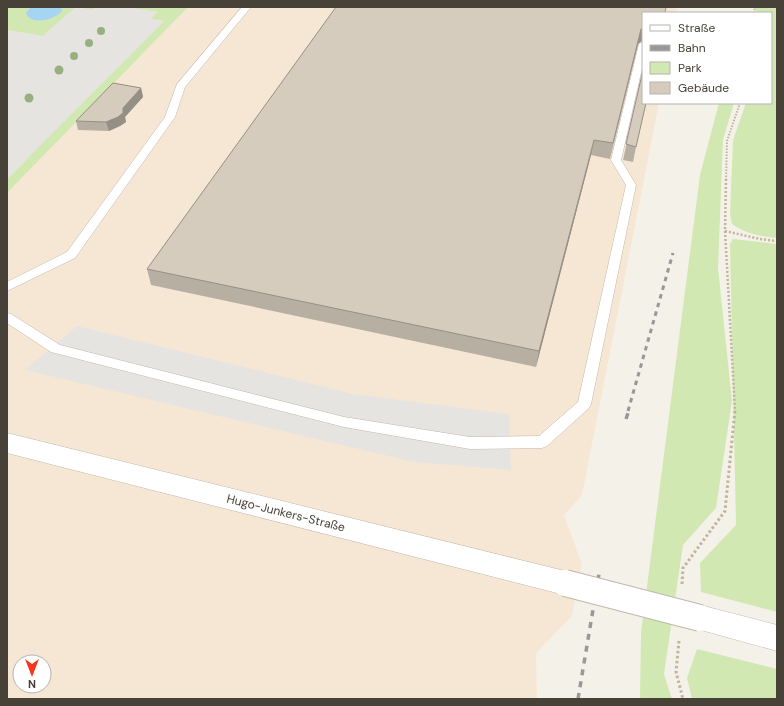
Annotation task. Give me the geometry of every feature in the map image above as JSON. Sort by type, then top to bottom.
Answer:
[{"type":"street","name":"Hugo-Junkers-Straße","points":[[7,443],[777,638]]},
{"type":"lane","points":[[7,287],[71,255],[170,117],[180,86],[247,7]]},
{"type":"lane","points":[[7,317],[56,349],[344,422],[470,443],[542,442],[584,404],[631,185],[616,160],[642,48]]},
{"type":"path","points":[[684,568],[725,511],[735,408],[725,231],[727,141],[740,104]]},
{"type":"path","points":[[725,231],[777,241]]},
{"type":"path","points":[[676,672],[684,699]]},
{"type":"shaded area","points":[[7,7],[677,7],[676,12],[642,12],[642,104],[659,104],[582,495],[564,515],[582,564],[572,616],[536,653],[537,699],[7,699]]},
{"type":"shaded area","points":[[76,7],[93,10],[96,7],[124,7],[157,12],[151,19],[164,21],[7,179],[7,30],[43,36]]},
{"type":"shaded area","points":[[77,326],[353,394],[509,414],[511,470],[414,462],[25,370]]},
{"type":"green space","points":[[76,7],[46,33],[52,38],[7,30],[7,8]]},
{"type":"green space","points":[[76,7],[96,7],[93,10]]},
{"type":"green space","points":[[124,7],[188,7],[7,193],[7,179],[163,21],[151,19],[157,12]]},
{"type":"green space","points":[[754,7],[777,7],[777,238],[759,235],[743,230],[732,224],[730,214],[733,140],[746,104],[772,104],[772,12],[757,12]]},
{"type":"green space","points":[[719,104],[734,104],[723,140],[718,268],[732,401],[716,508],[683,545],[664,674],[672,699],[640,699],[641,633],[700,175]]},
{"type":"green space","points":[[733,239],[777,244],[777,612],[701,592],[700,563],[736,525],[730,244]]},
{"type":"green space","points":[[697,649],[777,669],[777,699],[692,699],[687,678]]},
{"type":"water","points":[[31,7],[61,7],[62,11],[49,19],[37,20],[28,17],[26,13]]},
{"type":"building","points":[[336,7],[666,7],[665,12],[642,12],[642,28],[613,143],[594,140],[539,351],[147,269]]},
{"type":"building","points":[[642,74],[642,104],[646,104],[636,147],[626,144]]},
{"type":"building","points":[[113,83],[141,88],[123,108],[123,113],[118,117],[106,122],[76,121]]},
{"type":"railway","points":[[628,411],[673,253]]},
{"type":"railway","points":[[626,419],[629,410]]},
{"type":"railway","points":[[578,699],[599,574]]}]
